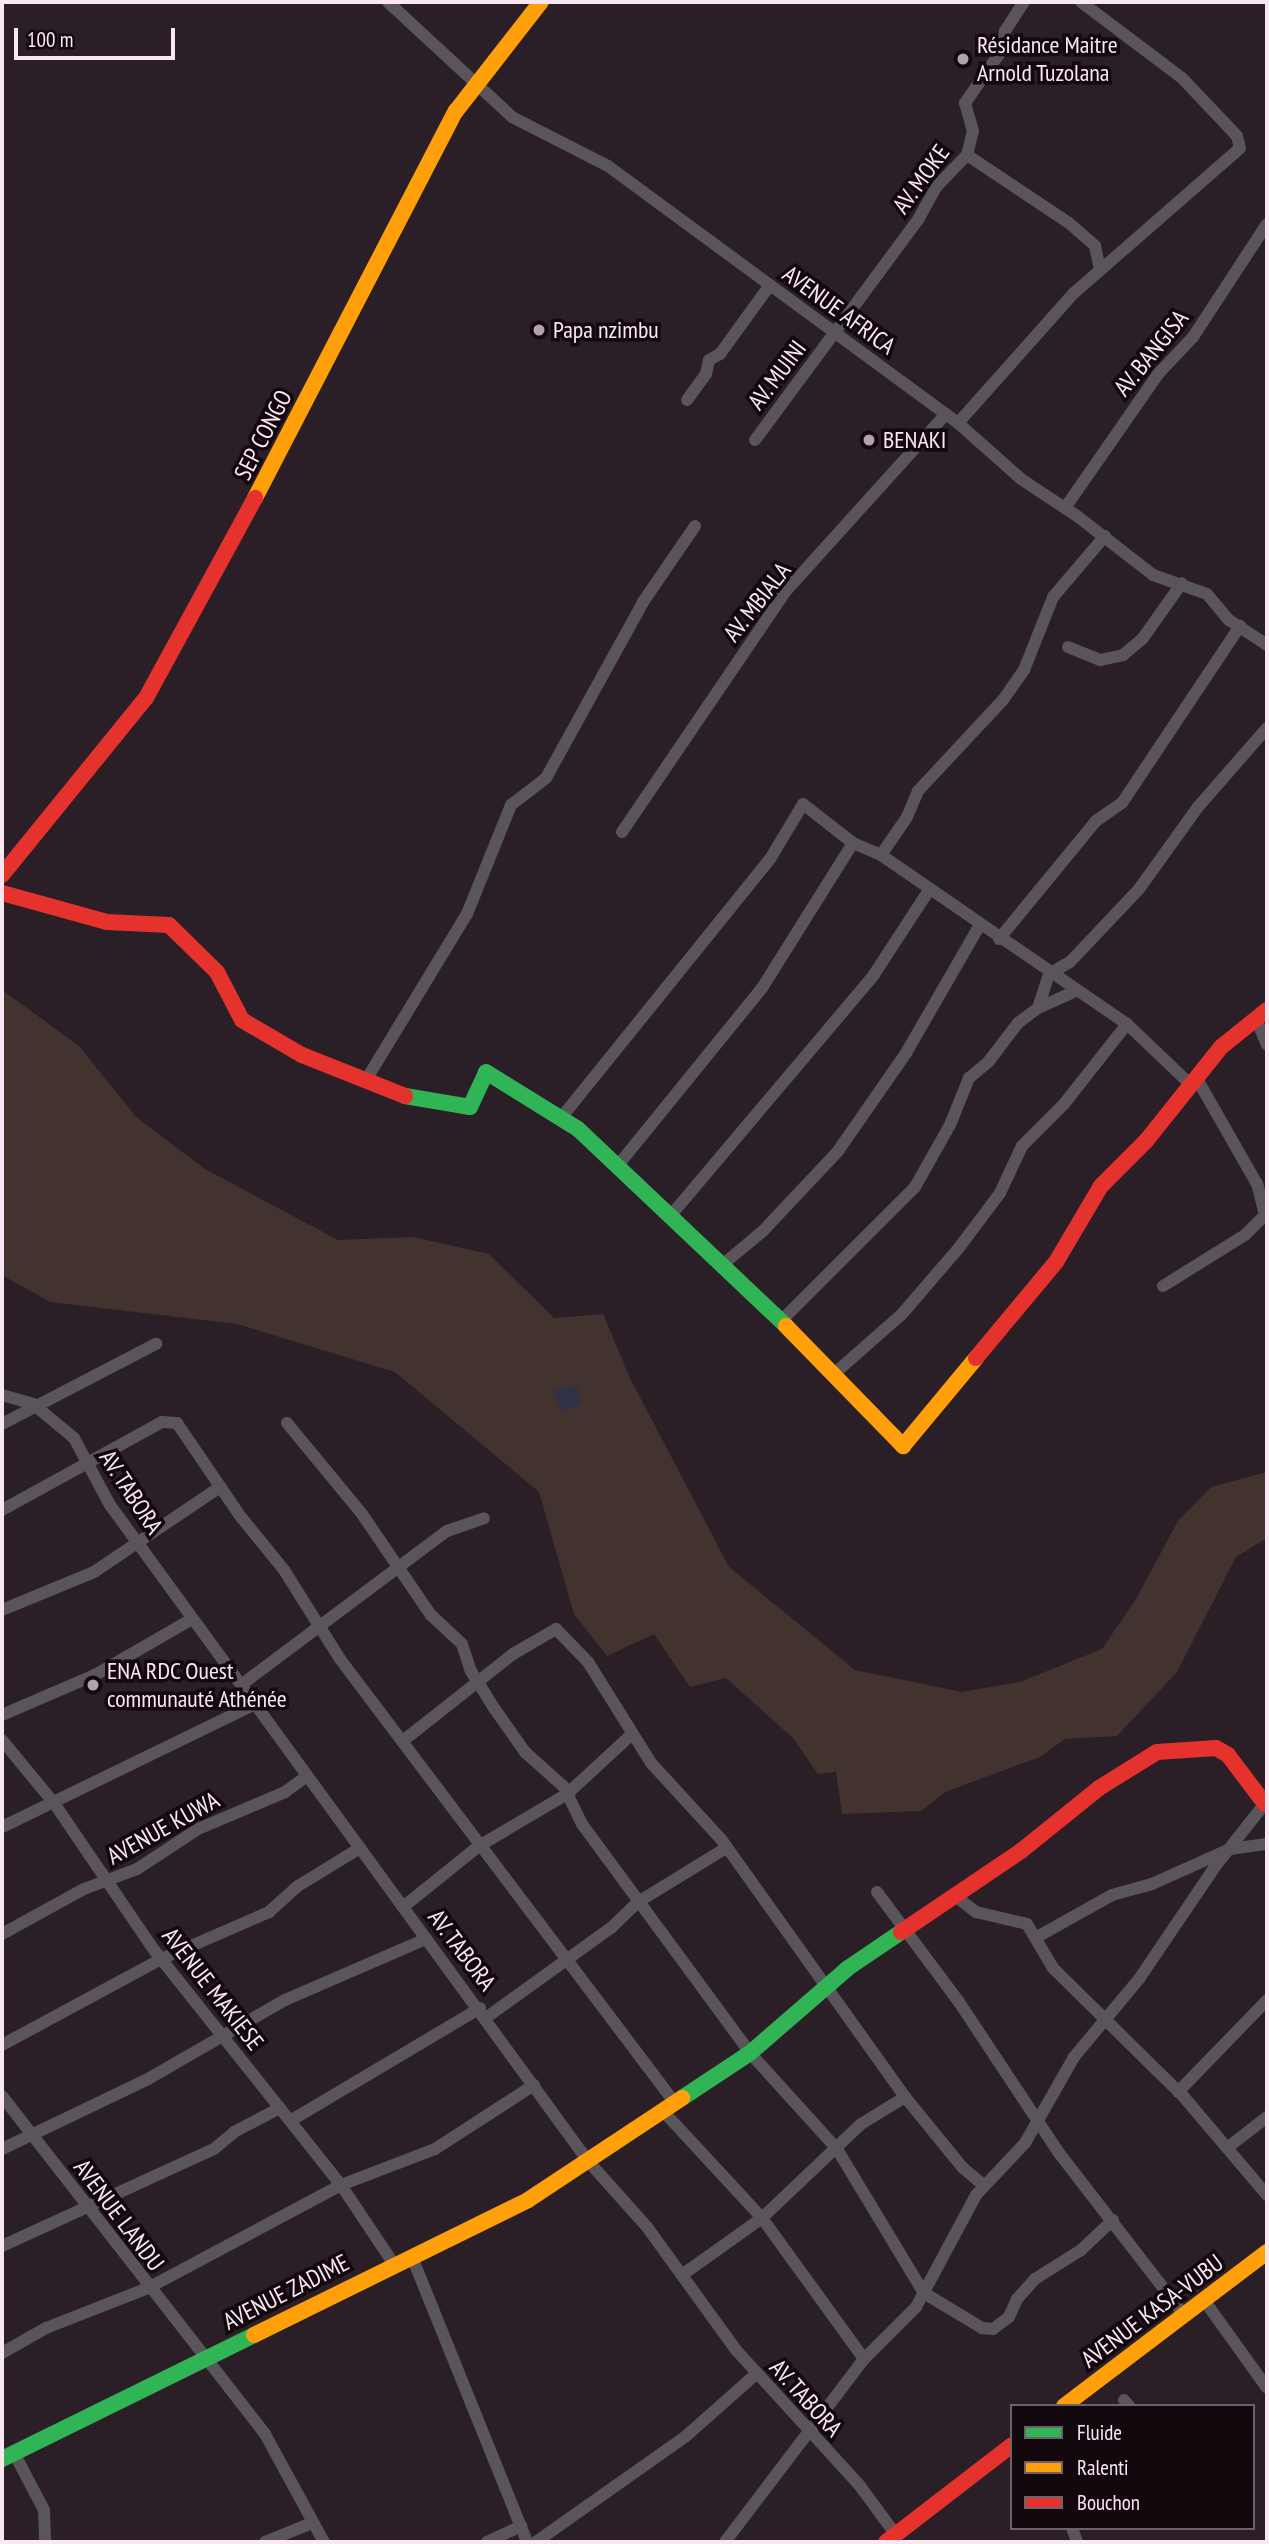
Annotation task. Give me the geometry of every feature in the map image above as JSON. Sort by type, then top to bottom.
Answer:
[{"type":"main road","name":"SEP CONGO","points":[[2,875],[146,698],[475,81],[541,2]]},
{"type":"main road","points":[[2,893],[107,922],[169,925],[217,972],[242,1020],[302,1055],[418,1101],[470,1107],[486,1072],[561,1118],[619,1164],[672,1214],[835,1373],[903,1446],[1056,1262],[1101,1186],[1146,1140],[1221,1047],[1262,1015]]},
{"type":"main road","name":"AVENUE ZADIME","points":[[8,2456],[393,2263],[488,2223],[588,2161],[750,2053],[825,1986],[1036,1840],[1099,1788],[1167,1749],[1216,1748],[1228,1755],[1266,1802]]},
{"type":"main road","name":"AVENUE KASA-VUBU","points":[[1067,2404],[1267,2252]]},
{"type":"main road","points":[[891,2539],[1010,2447]]},
{"type":"street","name":"AVENUE AFRICA","points":[[388,2],[512,117],[608,166],[958,423],[992,457],[1105,536],[1153,575],[1207,594],[1240,626],[1267,645]]},
{"type":"street","name":"AV. MOKE","points":[[834,334],[919,218],[936,187],[967,156],[973,131],[965,103],[999,54],[1005,31],[1024,2]]},
{"type":"street","points":[[958,423],[1045,321],[1100,269],[1236,153],[1241,142],[1182,78],[1081,2]]},
{"type":"street","points":[[967,156],[1069,223],[1095,246],[1100,269]]},
{"type":"street","name":"AV. BANGISA","points":[[1065,508],[1159,373],[1193,337],[1267,224]]},
{"type":"street","points":[[687,400],[706,374],[709,360],[720,354],[770,285]]},
{"type":"street","name":"AV. MUINI","points":[[755,440],[834,334]]},
{"type":"street","name":"AV. MBIALA","points":[[622,832],[785,592],[946,414]]},
{"type":"street","points":[[366,1080],[467,914],[511,805],[546,778],[643,602],[695,526]]},
{"type":"street","points":[[881,855],[907,817],[918,791],[1017,680],[1053,597],[1105,536]]},
{"type":"street","points":[[1068,647],[1100,660],[1123,655],[1143,638],[1182,583]]},
{"type":"street","points":[[999,939],[1096,821],[1122,803],[1240,626]]},
{"type":"street","points":[[1038,1008],[1049,974],[1070,962],[1139,889],[1198,807],[1267,728]]},
{"type":"street","points":[[561,1118],[770,859],[803,804],[853,843],[881,855],[1049,974],[1127,1024],[1193,1081],[1257,1184],[1265,1215],[1245,1235],[1163,1286]]},
{"type":"street","points":[[619,1164],[762,988],[853,843]]},
{"type":"street","points":[[672,1214],[873,976],[929,890]]},
{"type":"street","points":[[722,1265],[763,1231],[838,1151],[920,1031],[980,925]]},
{"type":"street","points":[[781,1321],[915,1187],[950,1125],[969,1078],[989,1061],[1017,1023],[1038,1008],[1076,992]]},
{"type":"street","points":[[1262,1015],[1267,1045]]},
{"type":"street","points":[[835,1373],[902,1314],[958,1249],[1000,1193],[1022,1146],[1065,1104],[1127,1024]]},
{"type":"street","points":[[2,1424],[156,1344]]},
{"type":"street","name":"AV. TABORA","points":[[2,1395],[36,1407],[74,1438],[86,1463],[136,1541],[426,1939],[483,2012],[588,2161],[647,2227],[756,2374],[807,2433],[860,2486],[891,2539]]},
{"type":"street","points":[[2,1510],[170,1420],[179,1425],[220,1487],[284,1570],[319,1626],[479,1846],[566,1959],[669,2107],[761,2218],[864,2359]]},
{"type":"street","points":[[288,1423],[398,1567],[431,1615],[462,1644],[478,1683],[525,1752],[556,1778],[575,1813],[750,2053],[836,2149],[924,2293],[982,2328],[993,2329],[1009,2317],[1017,2298],[1035,2279],[1081,2250],[1113,2220]]},
{"type":"street","points":[[2,1610],[94,1572],[136,1541],[220,1487]]},
{"type":"street","points":[[241,1685],[447,1531],[484,1518]]},
{"type":"street","points":[[2,1715],[84,1680],[192,1619]]},
{"type":"street","points":[[404,1740],[555,1629],[588,1662],[651,1763],[726,1848],[905,2097],[963,2168],[983,2185]]},
{"type":"street","points":[[2,1827],[255,1704]]},
{"type":"street","points":[[403,1907],[479,1846],[567,1794],[632,1734]]},
{"type":"street","name":"AVENUE MAKIESE","points":[[2,1740],[54,1803],[161,1959],[341,2185],[393,2263]]},
{"type":"street","name":"AVENUE KUWA","points":[[2,1934],[84,1888],[108,1883],[198,1829],[285,1792],[307,1776]]},
{"type":"street","points":[[727,2542],[864,2359],[907,2318],[924,2293],[983,2185],[1021,2148],[1065,2071],[1266,1802]]},
{"type":"street","points":[[1037,1937],[1112,1895],[1152,1884],[1230,1849],[1267,1844]]},
{"type":"street","points":[[2,2045],[161,1959],[269,1912],[298,1886],[360,1848]]},
{"type":"street","points":[[290,2121],[483,2012],[611,1928],[638,1902],[726,1848]]},
{"type":"street","points":[[877,1892],[906,1930],[1037,2122],[1184,2315]]},
{"type":"street","points":[[954,1895],[976,1912],[1020,1920],[1037,1937],[1042,1956],[1178,2092],[1267,2195]]},
{"type":"street","points":[[2,2149],[223,2036],[285,2000],[426,1939]]},
{"type":"street","points":[[1178,2092],[1267,2000]]},
{"type":"street","points":[[2,2353],[46,2328],[148,2288],[341,2185],[435,2149],[534,2085]]},
{"type":"street","name":"AVENUE LANDU","points":[[2,2096],[203,2359],[265,2434],[324,2542]]},
{"type":"street","points":[[682,2276],[761,2218],[800,2178],[836,2149],[861,2124],[905,2097]]},
{"type":"street","points":[[2,2246],[214,2149],[234,2132],[280,2108]]},
{"type":"street","points":[[1227,2148],[1267,2117]]},
{"type":"street","points":[[412,2257],[527,2542]]},
{"type":"street","points":[[1204,2300],[1267,2388]]},
{"type":"street","points":[[536,2542],[686,2436],[756,2374]]},
{"type":"street","points":[[8,2456],[44,2510],[46,2542]]},
{"type":"street","points":[[265,2542],[312,2523]]},
{"type":"street","points":[[486,2542],[522,2526]]},
{"type":"shaded area","points":[[2,990],[79,1046],[136,1117],[205,1169],[338,1240],[413,1237],[489,1254],[554,1318],[603,1314],[630,1378],[729,1567],[855,1670],[962,1692],[1020,1682],[1102,1649],[1136,1599],[1178,1521],[1211,1487],[1267,1472],[1267,1538],[1236,1557],[1177,1672],[1117,1736],[1065,1739],[1040,1757],[945,1792],[921,1811],[842,1814],[836,1772],[818,1774],[793,1738],[726,1678],[690,1687],[654,1634],[607,1656],[574,1614],[539,1492],[395,1372],[237,1324],[50,1302],[2,1275]]},
{"type":"water","points":[[576,1385],[582,1403],[562,1412],[552,1391]]},
{"type":"traffic: fast","points":[[405,1096],[470,1107],[486,1072],[578,1129],[786,1326]]},
{"type":"traffic: fast","points":[[682,2098],[750,2053],[848,1968],[901,1932]]},
{"type":"traffic: fast","points":[[2,2459],[254,2335]]},
{"type":"traffic: slow","points":[[255,498],[456,111],[541,2]]},
{"type":"traffic: slow","points":[[786,1326],[903,1446],[976,1358]]},
{"type":"traffic: slow","points":[[254,2335],[528,2200],[682,2098]]},
{"type":"traffic: slow","points":[[1067,2404],[1267,2252]]},
{"type":"traffic: jam","points":[[2,875],[146,698],[255,498]]},
{"type":"traffic: jam","points":[[2,893],[107,922],[169,925],[217,972],[242,1020],[302,1055],[405,1096]]},
{"type":"traffic: jam","points":[[976,1358],[1056,1262],[1101,1186],[1146,1141],[1221,1047],[1267,1010]]},
{"type":"traffic: jam","points":[[901,1932],[1021,1851],[1099,1788],[1157,1752],[1216,1748],[1228,1755],[1265,1804]]},
{"type":"traffic: jam","points":[[886,2542],[1010,2447]]},
{"type":"place","name":"Résidance Maitre Arnold Tuzolana","points":[[963,59]]},
{"type":"place","name":"Papa nzimbu","points":[[539,330]]},
{"type":"place","name":"BENAKI","points":[[869,440]]},
{"type":"place","name":"ENA RDC Ouest communauté Athénée","points":[[93,1685]]}]
